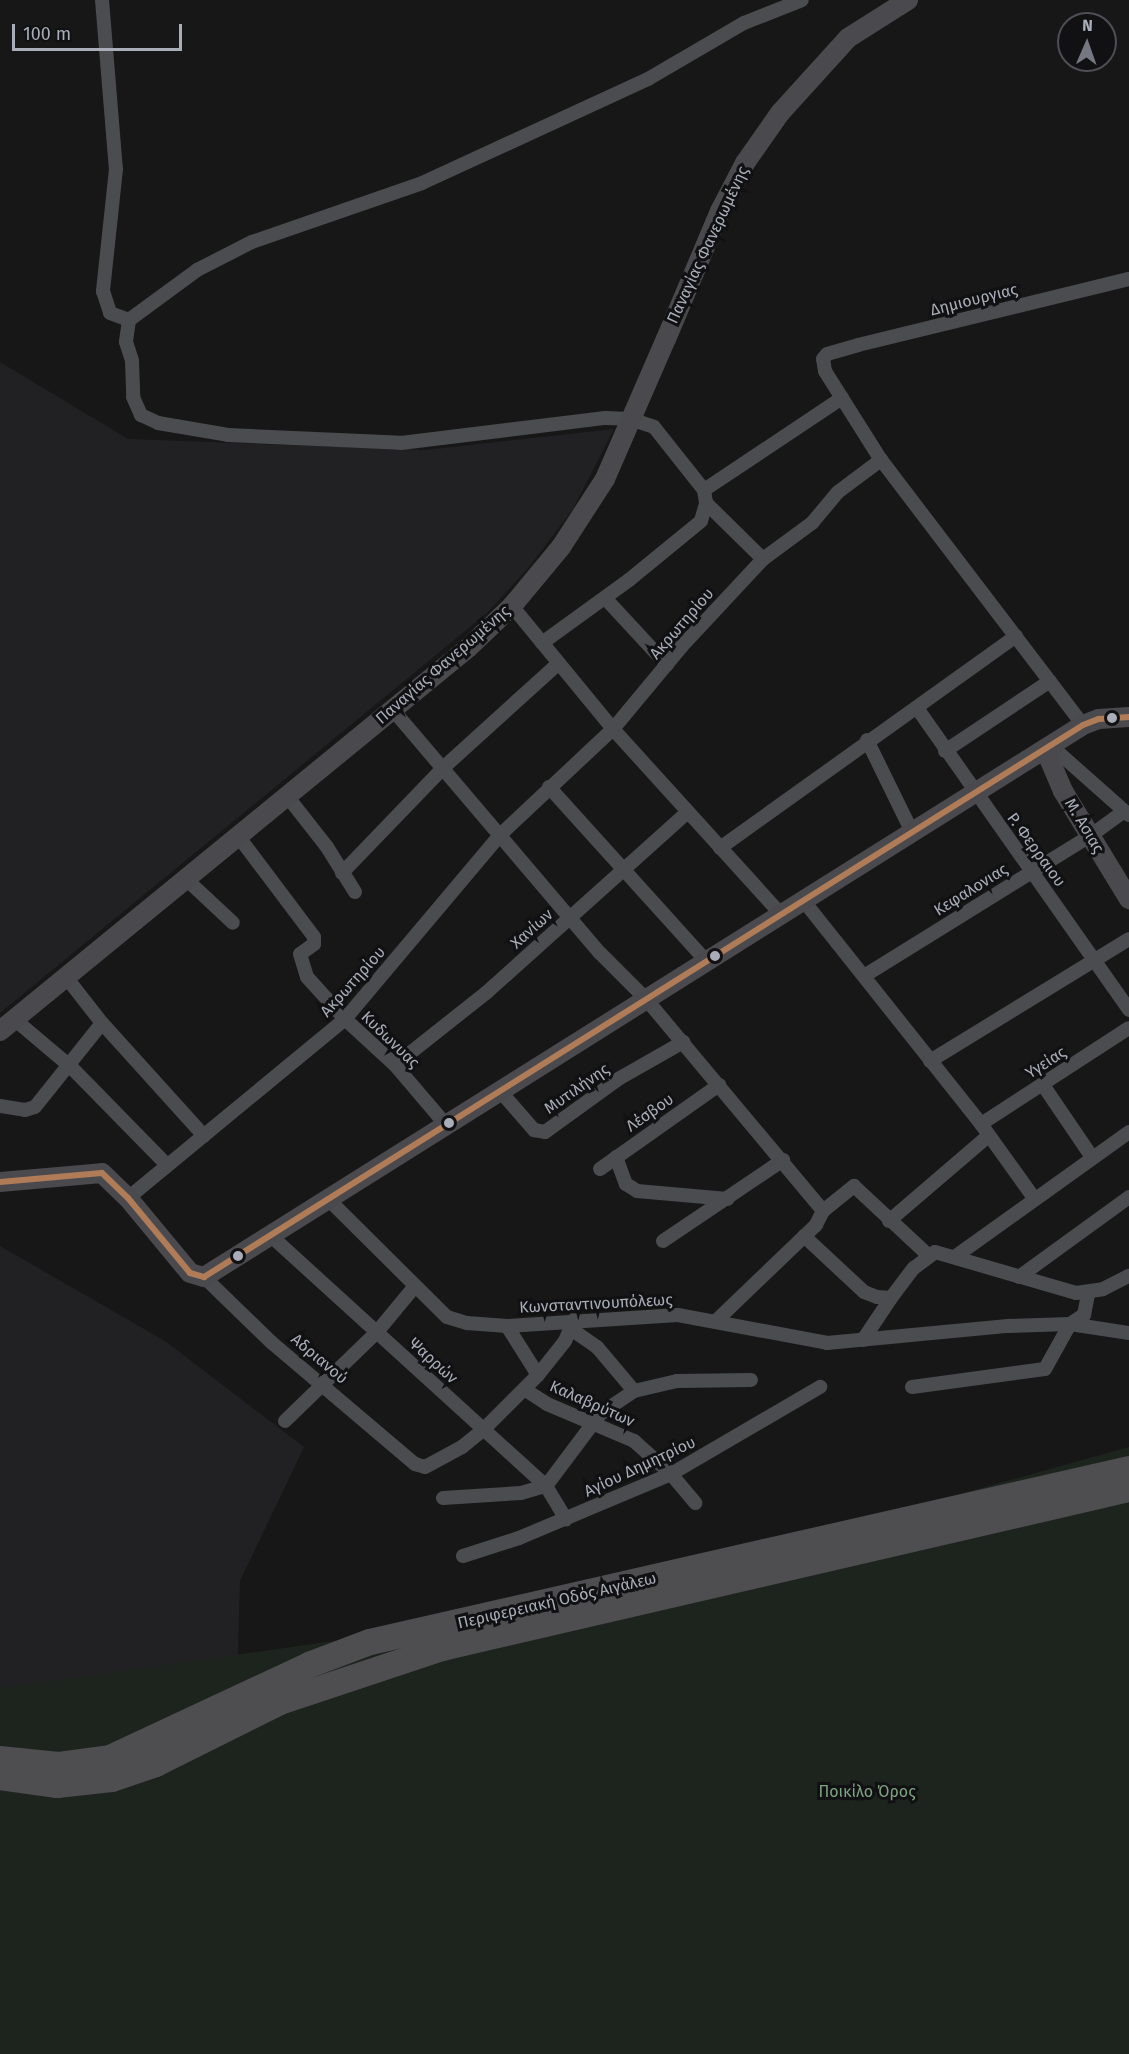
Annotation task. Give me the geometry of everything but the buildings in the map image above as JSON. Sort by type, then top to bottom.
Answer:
[{"type":"highway","name":"Περιφερειακή Οδός Αιγάλεω","points":[[0,1759],[59,1765],[110,1758],[309,1665],[370,1642],[1129,1468]]},
{"type":"highway","name":"Περιφερειακή Οδός Αιγάλεω","points":[[0,1777],[57,1785],[112,1779],[156,1764],[280,1702],[423,1654],[1129,1489]]},
{"type":"street","points":[[102,0],[116,169],[104,297],[110,313],[129,320]]},
{"type":"street","points":[[763,559],[705,497],[654,427],[630,419],[605,418],[391,444],[228,435],[158,423],[141,416],[133,397],[132,361],[126,342],[129,320],[196,270],[252,242],[422,183],[648,79],[744,23],[802,0]]},
{"type":"street","name":"Παναγίας Φανερωμένης","points":[[7,1025],[393,710],[512,606],[561,547],[604,479],[720,211],[745,163],[780,112],[848,38],[908,0]]},
{"type":"street","name":"Δημιουργιας","points":[[842,398],[823,366],[827,354],[1129,279]]},
{"type":"street","points":[[542,643],[605,598],[701,521],[705,497],[842,398],[881,460],[1083,725]]},
{"type":"street","name":"Ακρωτηρίου","points":[[128,1198],[345,1019],[500,835],[613,729],[667,665],[763,559],[812,523],[838,492],[881,460]]},
{"type":"street","points":[[605,598],[667,665]]},
{"type":"street","points":[[512,606],[613,729],[781,914]]},
{"type":"street","points":[[720,848],[867,740],[917,708],[1016,636]]},
{"type":"street","points":[[342,873],[442,768],[559,663]]},
{"type":"street","points":[[945,751],[1050,681]]},
{"type":"street","name":"Ρ. Φερραιου","points":[[917,708],[974,794],[1129,1010]]},
{"type":"street","points":[[393,710],[631,988],[646,999],[683,1042],[823,1211]]},
{"type":"street","points":[[0,1182],[94,1172],[110,1177],[190,1273],[204,1277],[1083,725],[1099,719],[1129,717]]},
{"type":"street","points":[[867,740],[912,832]]},
{"type":"street","points":[[1048,747],[1126,813]]},
{"type":"street","name":"Μ. Ασιας","points":[[1048,747],[1063,791],[1129,899]]},
{"type":"street","points":[[549,787],[622,872],[706,961]]},
{"type":"street","points":[[287,796],[355,892]]},
{"type":"street","name":"Χανίων","points":[[395,1065],[486,993],[688,812]]},
{"type":"street","name":"Κεφαλονιας","points":[[864,976],[1126,813]]},
{"type":"street","name":"Κυδωνυας","points":[[238,836],[314,937],[314,944],[300,954],[301,965],[306,977],[345,1019],[395,1065],[446,1125]]},
{"type":"street","points":[[186,879],[233,923]]},
{"type":"street","points":[[803,900],[985,1130],[1034,1198]]},
{"type":"street","points":[[930,1061],[1129,939]]},
{"type":"street","points":[[66,977],[102,1023],[204,1136]]},
{"type":"street","points":[[0,1106],[25,1110],[35,1107],[71,1067],[102,1023]]},
{"type":"street","points":[[7,1025],[71,1067],[167,1165]]},
{"type":"street","name":"Υγείας","points":[[890,1221],[985,1130],[1043,1085],[1129,1028]]},
{"type":"street","name":"Μυτιλήνης","points":[[500,1091],[534,1130],[544,1132],[621,1078],[683,1042]]},
{"type":"street","name":"Λέσβου","points":[[600,1169],[719,1084]]},
{"type":"street","points":[[1043,1085],[1092,1157]]},
{"type":"street","points":[[956,1256],[1129,1132]]},
{"type":"street","points":[[616,1157],[626,1184],[637,1191],[729,1199]]},
{"type":"street","points":[[663,1241],[729,1199],[783,1160]]},
{"type":"street","points":[[717,1320],[804,1236],[823,1211],[854,1186],[928,1255]]},
{"type":"street","points":[[1019,1277],[1129,1197]]},
{"type":"street","name":"Κωνσταντινουπόλεως","points":[[327,1198],[447,1317],[467,1323],[507,1326],[573,1325],[678,1315],[717,1320],[812,1342],[863,1340],[965,1328],[1070,1324],[1129,1333]]},
{"type":"street","name":"Ψαρρών","points":[[270,1235],[546,1486],[566,1519]]},
{"type":"street","points":[[804,1236],[864,1292],[891,1298]]},
{"type":"street","points":[[863,1340],[891,1298],[928,1255],[935,1252],[956,1256],[1060,1291],[1088,1294],[1129,1276]]},
{"type":"street","name":"Αδριανού","points":[[204,1277],[271,1342],[324,1384],[415,1464],[436,1463],[484,1429]]},
{"type":"street","points":[[285,1421],[376,1332],[415,1286]]},
{"type":"street","points":[[912,1388],[1038,1372],[1050,1363],[1070,1324],[1084,1315],[1088,1294]]},
{"type":"street","points":[[484,1429],[538,1375],[573,1325],[597,1347],[634,1391]]},
{"type":"street","points":[[507,1326],[538,1375]]},
{"type":"street","points":[[443,1498],[521,1493],[546,1486],[610,1405],[634,1391],[677,1381],[751,1380]]},
{"type":"street","name":"Αγίου Δημητρίου","points":[[463,1556],[566,1519],[671,1474],[820,1387]]},
{"type":"street","name":"Καλαβρύτων","points":[[524,1389],[547,1404],[593,1425],[610,1428],[634,1441],[671,1474],[695,1503]]},
{"type":"shaded area","points":[[0,362],[128,439],[426,450],[614,429],[573,509],[529,567],[487,613],[0,1013]]},
{"type":"shaded area","points":[[0,1246],[165,1341],[304,1447],[240,1581],[237,1681],[0,1747]]},
{"type":"green space","name":"Ποικίλο Όρος","points":[[1129,1447],[1129,2054],[0,2054],[0,1688],[532,1613]]},
{"type":"transit line","points":[[0,1182],[102,1173],[128,1198],[190,1273],[204,1277],[1083,725],[1099,719],[1129,717]]}]
